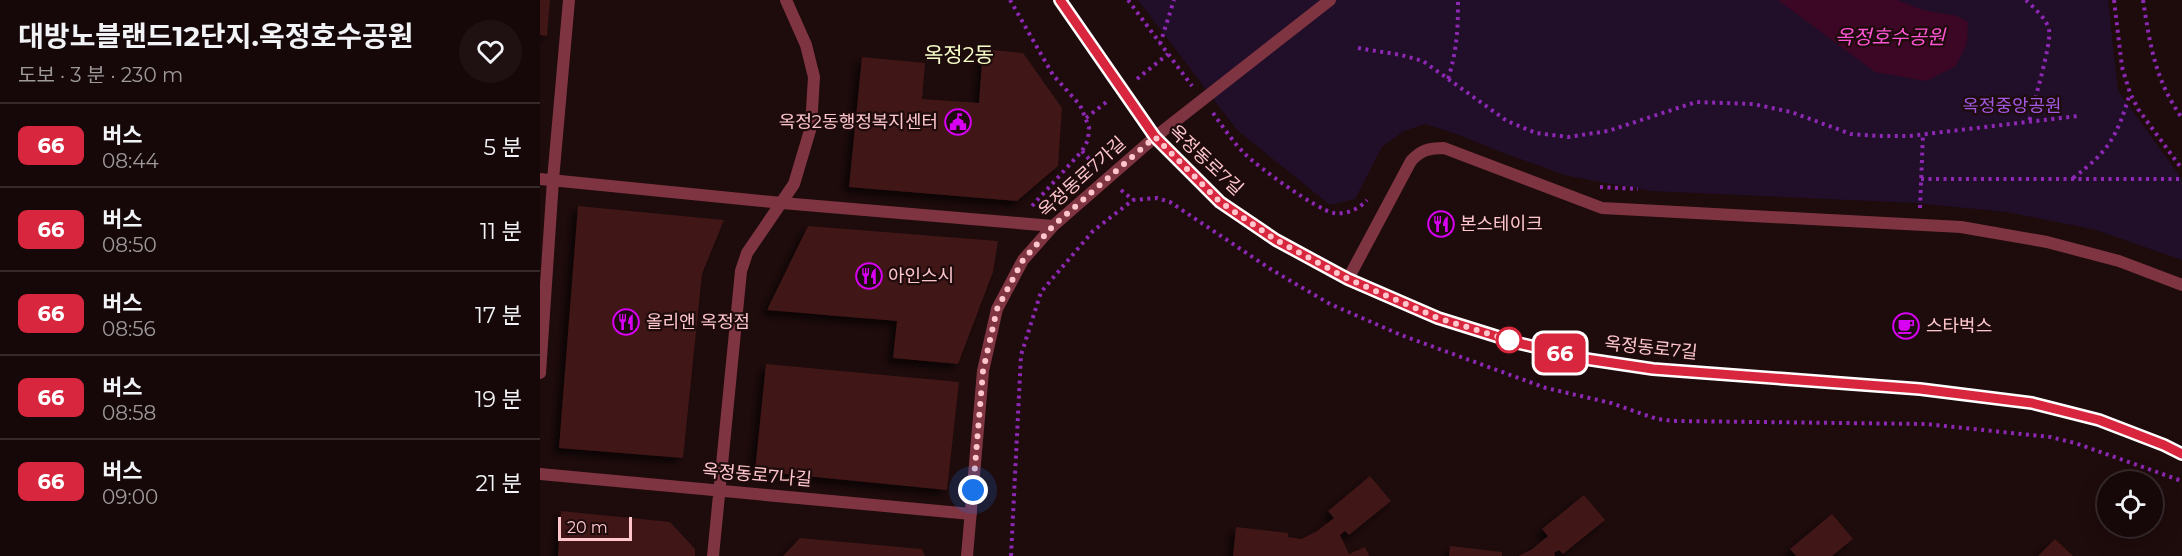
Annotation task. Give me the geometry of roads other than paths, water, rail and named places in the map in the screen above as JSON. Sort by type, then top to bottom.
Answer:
[{"type":"street","points":[[540,373],[569,0]]},
{"type":"street","points":[[713,556],[741,271],[747,253],[794,184],[811,127],[814,77],[806,45],[786,0]]},
{"type":"street","name":"옥정동로7길","points":[[1060,0],[1155,137],[1220,202],[1276,240],[1348,279],[1438,318],[1518,343],[1586,359],[1653,369],[1920,389],[2032,403],[2099,420],[2182,454]]},
{"type":"street","name":"옥정동로7가길","points":[[967,556],[983,371],[997,309],[1023,260],[1053,226],[1155,137],[1329,0]]},
{"type":"street","points":[[1348,279],[1411,160],[1432,148],[1444,148],[1602,208],[1961,227],[2047,242],[2078,250],[2119,261],[2182,285]]},
{"type":"street","points":[[540,179],[782,203],[1053,226]]},
{"type":"street","name":"옥정동로7나길","points":[[540,474],[971,514]]},
{"type":"water","name":"옥정호수공원","points":[[1778,0],[1897,0],[1923,10],[1957,16],[1968,22],[1967,43],[1956,66],[1926,81],[1875,72]]},
{"type":"place","name":"옥정2동행정복지센터","points":[[958,122]]},
{"type":"place","name":"본스테이크","points":[[1441,224]]},
{"type":"place","name":"아인스시","points":[[869,276]]},
{"type":"place","name":"올리앤 옥정점","points":[[626,322]]},
{"type":"place","name":"스타벅스","points":[[1906,326]]},
{"type":"district","name":"옥정2동","points":[[959,55]]},
{"type":"park label","name":"옥정중앙공원","points":[[2012,106]]}]
